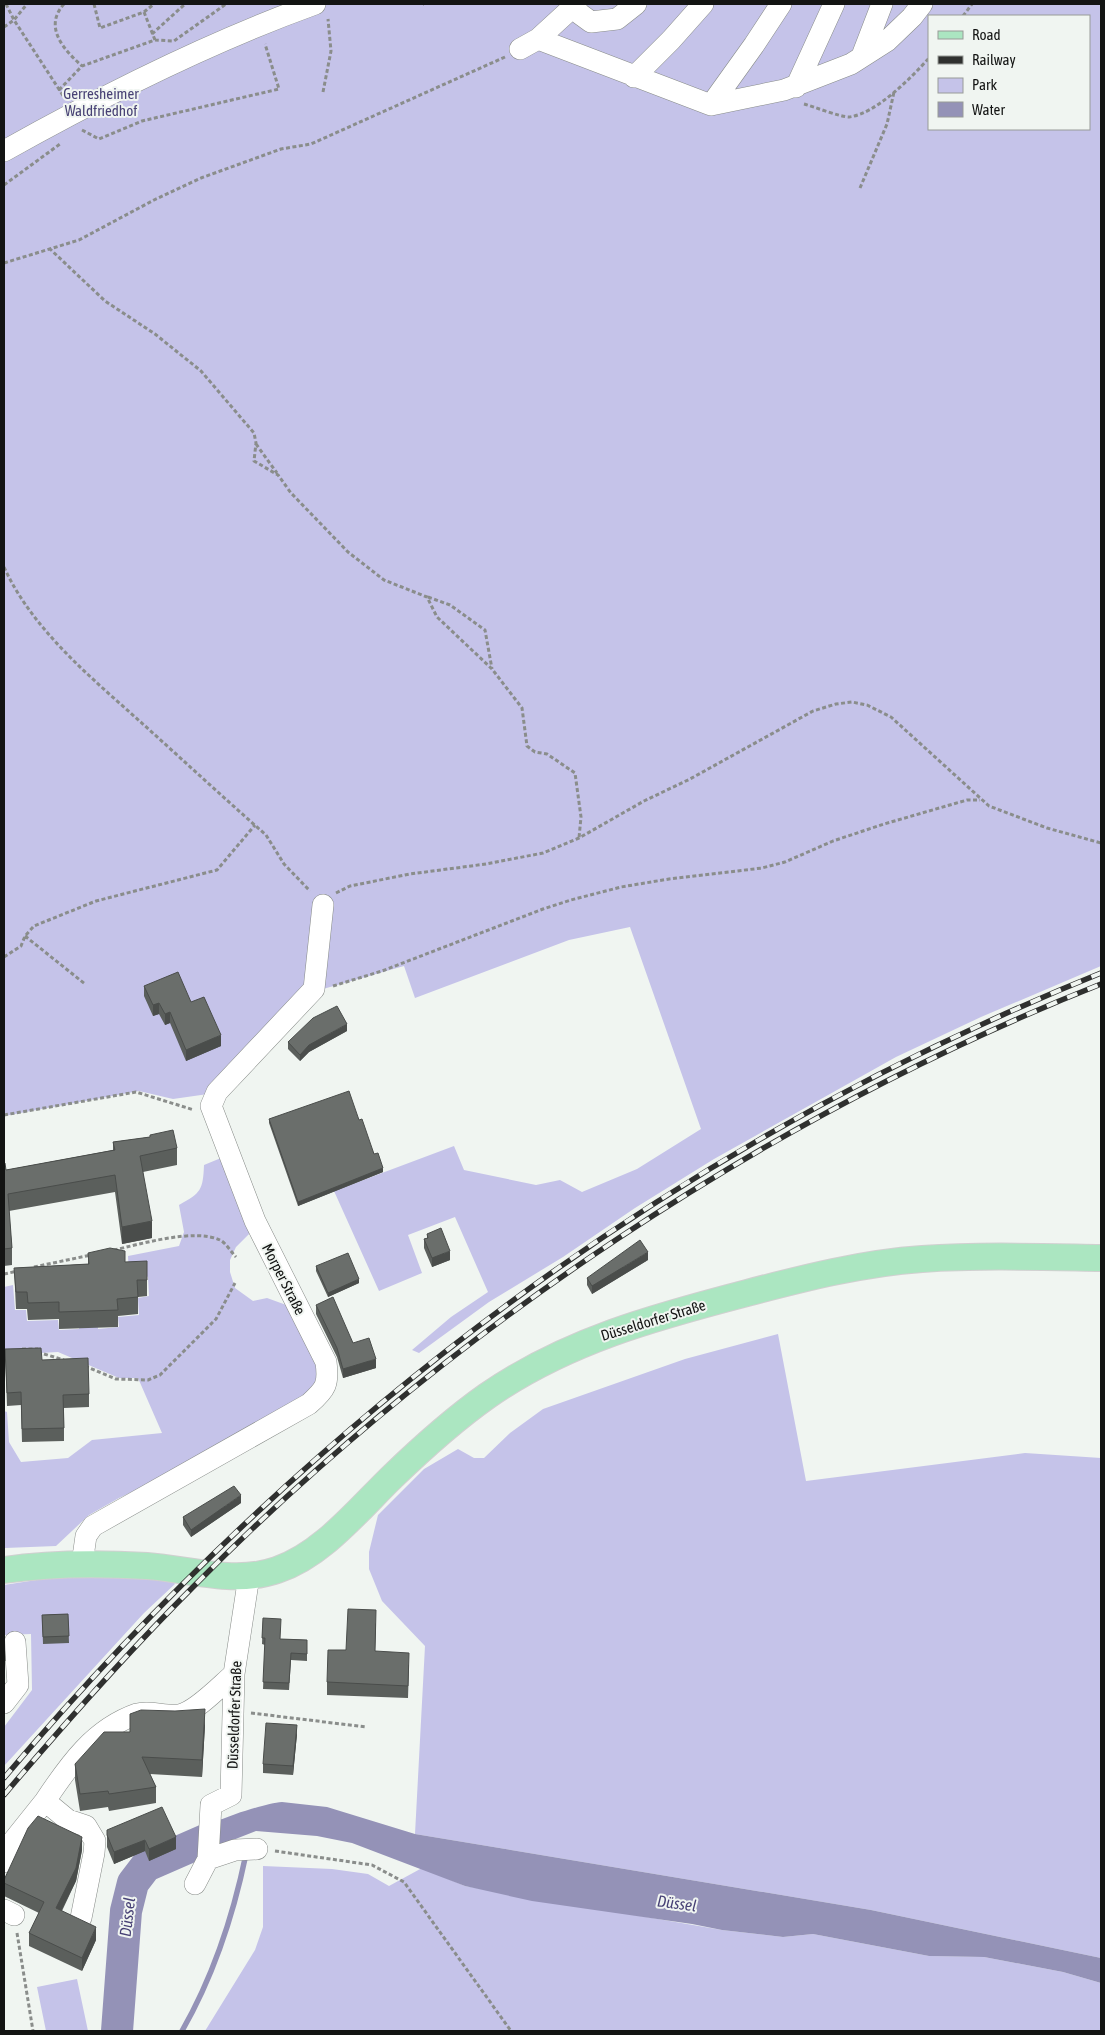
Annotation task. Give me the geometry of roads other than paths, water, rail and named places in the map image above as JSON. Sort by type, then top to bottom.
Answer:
[{"type":"main road","name":"Düsseldorfer Straße","points":[[249,1576],[279,1570],[318,1546],[426,1444],[489,1395],[554,1356],[619,1329],[777,1285],[893,1262],[988,1256],[1101,1258]]},
{"type":"main road","points":[[4,1570],[36,1565],[82,1564],[144,1566],[219,1575],[249,1576]]},
{"type":"street","points":[[515,53],[538,39],[572,5],[591,22],[617,19],[636,4]]},
{"type":"street","points":[[634,77],[703,4]]},
{"type":"street","points":[[711,105],[749,53],[780,4]]},
{"type":"street","points":[[796,96],[834,4]]},
{"type":"street","points":[[862,56],[882,4]]},
{"type":"street","points":[[538,39],[711,105],[796,96],[887,41],[912,17],[922,4]]},
{"type":"street","points":[[4,151],[74,112],[190,55],[259,26],[317,6]]},
{"type":"street","name":"Morper Straße","points":[[82,1564],[86,1536],[93,1526],[309,1404],[324,1391],[328,1376],[326,1362],[290,1298],[257,1230],[211,1106],[217,1092],[314,989],[323,904]]},
{"type":"street","name":"Düsseldorfer Straße","points":[[209,1854],[211,1805],[231,1795],[234,1674],[249,1576]]},
{"type":"street","points":[[4,1704],[18,1685],[15,1642]]},
{"type":"street","points":[[4,1862],[13,1841],[45,1801],[74,1758],[110,1725],[139,1713],[180,1715],[198,1705],[234,1674]]},
{"type":"street","points":[[45,1801],[68,1820],[86,1826],[95,1841],[81,1918]]},
{"type":"street","points":[[195,1884],[209,1854],[257,1849]]},
{"type":"water","points":[[282,1802],[327,1807],[415,1834],[871,1910],[1101,1958],[1101,1983],[1063,1972],[984,1957],[929,1956],[813,1934],[783,1937],[722,1930],[532,1901],[465,1886],[352,1843],[317,1836],[256,1831],[210,1849],[178,1857],[175,1853],[182,1840],[191,1833],[245,1811]]},
{"type":"waterway","name":"Düssel","points":[[117,2031],[126,1911],[133,1883],[146,1866],[217,1835]]},
{"type":"waterway","name":"Düssel","points":[[182,2031],[204,1989],[221,1945],[235,1900],[246,1854]]},
{"type":"railway","points":[[4,1778],[120,1648],[242,1527],[369,1413],[503,1308],[643,1211],[789,1123],[942,1043],[1101,973]]},
{"type":"railway","points":[[4,1795],[145,1636],[292,1492],[395,1403],[504,1318],[618,1239],[735,1165],[855,1098],[977,1037],[1101,984]]},
{"type":"park label","name":"Gerresheimer Waldfriedhof","points":[[101,102]]}]
